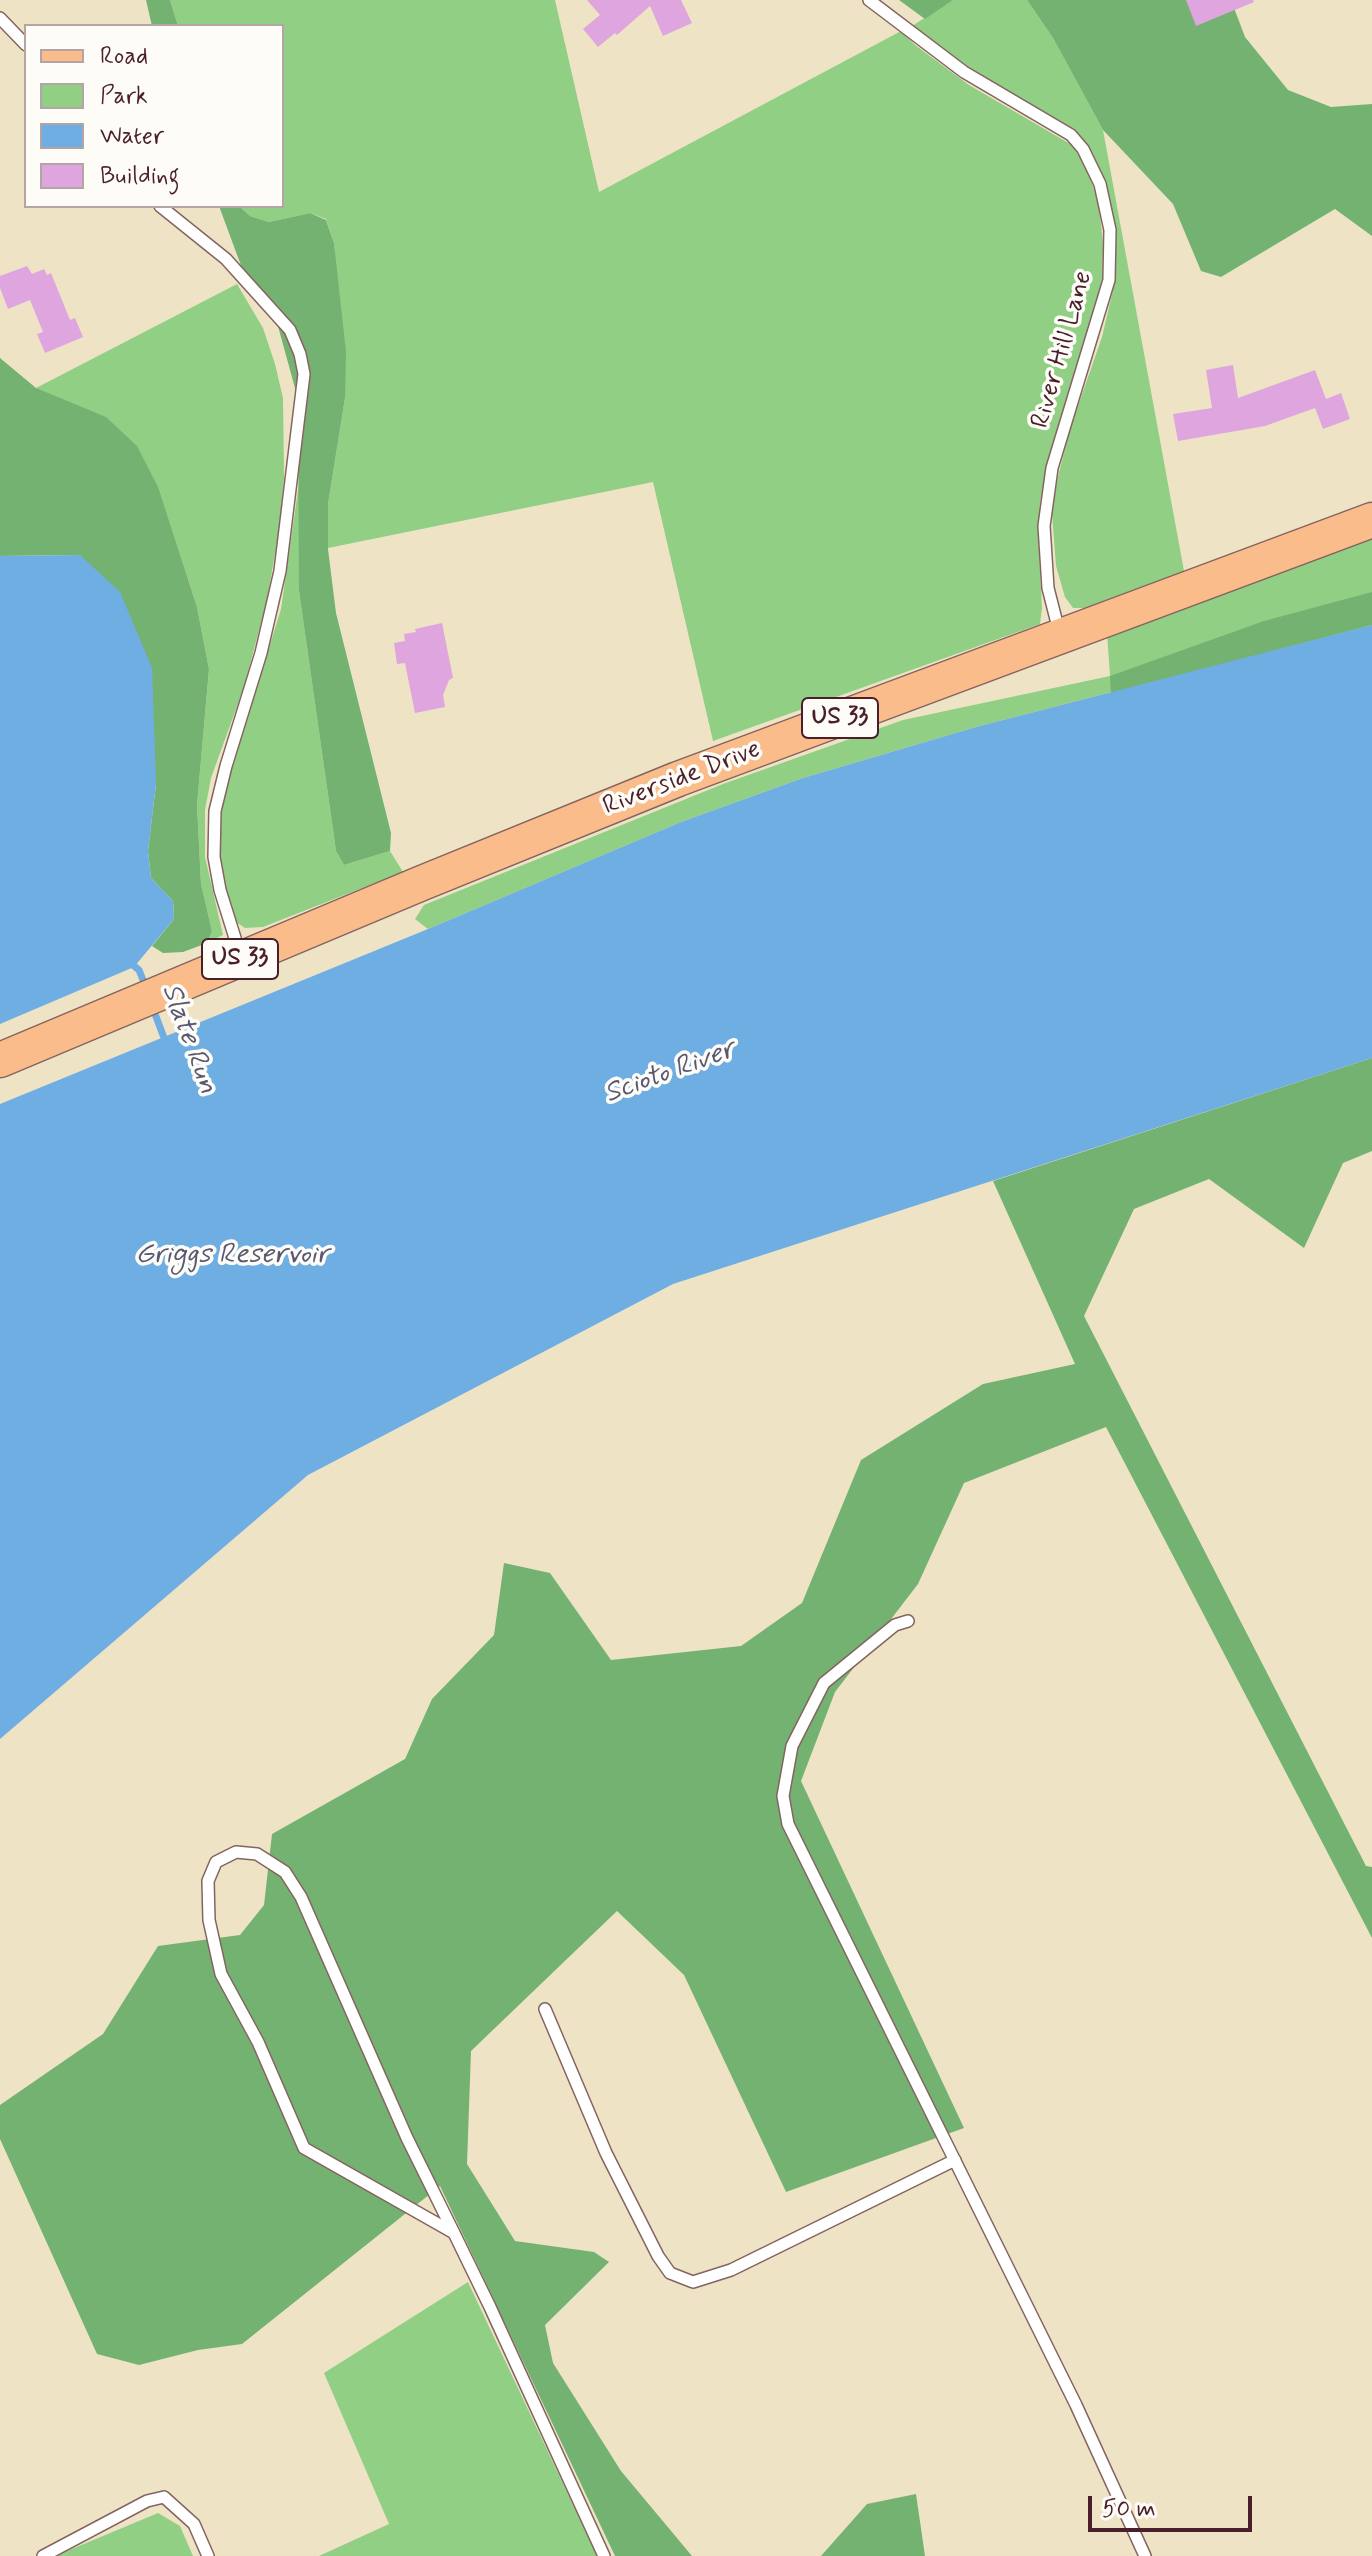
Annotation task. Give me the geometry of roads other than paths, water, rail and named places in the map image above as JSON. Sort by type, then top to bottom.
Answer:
[{"type":"main road","name":"Riverside Drive","points":[[0,1060],[678,779],[1372,520]]},
{"type":"lane","name":"River Hill Lane","points":[[869,0],[964,72],[1071,135],[1083,149],[1100,184],[1110,230],[1109,280],[1052,468],[1044,526],[1048,588],[1060,635]]},
{"type":"lane","points":[[0,18],[24,43]]},
{"type":"lane","points":[[162,208],[226,259],[290,330],[304,374],[280,571],[261,653],[215,811],[214,857],[220,890],[242,958]]},
{"type":"lane","points":[[908,1621],[895,1625],[824,1683],[792,1746],[783,1796],[788,1824],[1076,2405],[1145,2556]]},
{"type":"lane","points":[[454,2233],[304,2148],[258,2042],[221,1974],[209,1920],[208,1881],[216,1862],[236,1852],[257,1854],[285,1872],[301,1897],[407,2138],[454,2233],[604,2556]]},
{"type":"lane","points":[[545,2009],[606,2153],[658,2256],[670,2273],[693,2282],[731,2270],[955,2160]]},
{"type":"lane","points":[[43,2556],[147,2501],[164,2497],[194,2524],[208,2556]]},
{"type":"water","points":[[80,555],[120,592],[152,668],[156,784],[148,851],[151,878],[173,901],[174,919],[134,967],[0,1024],[0,556]]},
{"type":"water","name":"Griggs Reservoir","points":[[1372,625],[1372,1058],[673,1284],[308,1475],[0,1739],[0,1104],[681,822],[803,778],[976,727]]},
{"type":"waterway","name":"Slate Run","points":[[128,961],[139,970],[147,990]]},
{"type":"waterway","name":"Slate Run","points":[[152,1006],[166,1043]]},
{"type":"water label","name":"Scioto River","points":[[670,1073]]}]
